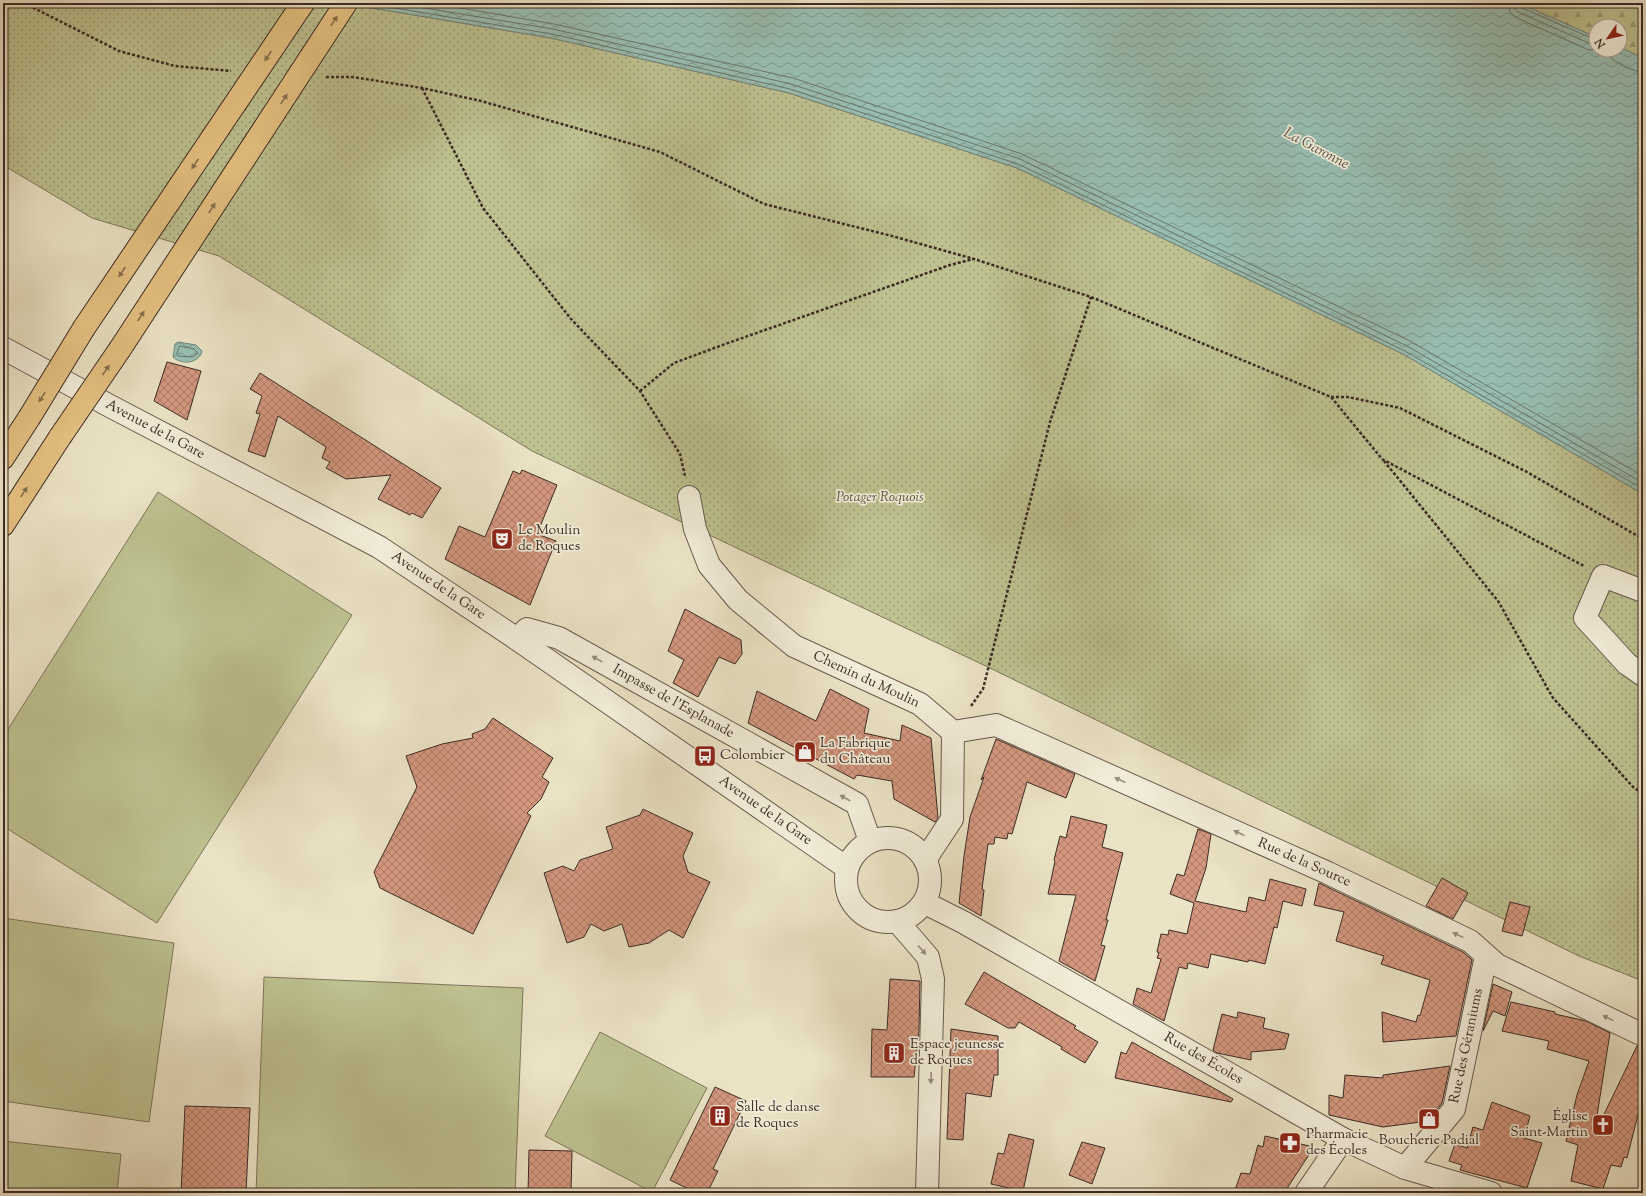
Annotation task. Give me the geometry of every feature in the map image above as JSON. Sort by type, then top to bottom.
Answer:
[{"type":"highway","points":[[3,458],[84,328],[303,3]]},
{"type":"highway","points":[[3,525],[346,3]]},
{"type":"street","name":"Avenue de la Gare","points":[[3,348],[101,402],[379,547],[517,639],[847,868]]},
{"type":"street","name":"Chemin du Moulin","points":[[689,497],[695,529],[709,565],[738,600],[794,646],[920,704],[953,732]]},
{"type":"street","points":[[1643,591],[1603,576],[1585,618],[1627,664],[1643,675]]},
{"type":"street","name":"Impasse de l'Esplanade","points":[[517,639],[527,629],[559,638],[857,804],[870,841]]},
{"type":"street","name":"Rue de la Source","points":[[953,732],[996,725],[1328,873],[1470,941],[1497,965],[1643,1035]]},
{"type":"street","points":[[925,860],[952,819],[953,732]]},
{"type":"street","points":[[885,837],[900,839],[914,845],[925,860],[932,886],[925,903],[909,917],[897,921],[884,922],[874,919],[862,912],[852,902],[846,883],[847,868],[853,855],[870,841],[885,837]]},
{"type":"street","name":"Rue des Écoles","points":[[925,903],[970,926],[1343,1139],[1406,1168],[1491,1193]]},
{"type":"street","points":[[897,921],[928,957],[933,979],[927,1193]]},
{"type":"street","name":"Rue des Géraniums","points":[[1406,1168],[1454,1109],[1486,956]]},
{"type":"street","points":[[1306,1193],[1343,1139]]},
{"type":"path","points":[[24,3],[119,51],[175,66],[239,72]]},
{"type":"path","points":[[323,76],[353,77],[422,88],[482,101],[660,152],[764,204],[892,236],[974,259],[1091,297],[1331,397],[1348,397],[1400,408],[1527,472],[1643,539]]},
{"type":"path","points":[[422,88],[483,208],[570,319],[640,391],[680,454],[689,497]]},
{"type":"path","points":[[640,391],[674,363],[950,265],[974,259]]},
{"type":"path","points":[[953,732],[983,689],[1050,422],[1091,297]]},
{"type":"path","points":[[1331,397],[1498,601],[1553,698],[1632,787],[1643,794]]},
{"type":"path","points":[[1382,459],[1603,576]]},
{"type":"green space","name":"Potager Roquois","points":[[3,3],[342,3],[551,38],[789,93],[1017,168],[1403,354],[1643,494],[1643,981],[1579,956],[990,668],[532,451],[219,256],[92,218],[3,165]]},
{"type":"green space","points":[[1518,3],[1643,3],[1643,59],[1628,52],[1628,18],[1588,18],[1588,34]]},
{"type":"green space","points":[[158,492],[352,615],[157,923],[3,826],[3,737]]},
{"type":"green space","points":[[3,918],[174,943],[149,1122],[3,1101]]},
{"type":"green space","points":[[264,977],[523,988],[515,1193],[256,1193]]},
{"type":"green space","points":[[600,1032],[707,1088],[652,1192],[545,1136]]},
{"type":"green space","points":[[3,1141],[121,1154],[117,1193],[3,1193]]},
{"type":"water","name":"La Garonne","points":[[342,3],[1519,3],[1588,33],[1588,58],[1628,58],[1628,51],[1643,58],[1643,494],[1403,354],[1017,168],[789,93],[551,38]]},
{"type":"water","points":[[178,342],[196,345],[202,351],[194,361],[185,362],[176,360],[173,357],[175,344]]},
{"type":"building","points":[[167,362],[201,371],[187,420],[154,401]]},
{"type":"building","points":[[260,373],[441,488],[422,518],[412,513],[410,515],[378,499],[391,475],[346,479],[326,468],[330,462],[322,458],[326,447],[278,416],[265,457],[248,451],[260,414],[256,413],[262,396],[250,389]]},
{"type":"building","name":"Le Moulin de Roques","points":[[522,470],[557,485],[537,534],[556,541],[530,605],[445,559],[459,526],[485,537],[513,471],[520,474]]},
{"type":"building","points":[[685,609],[741,640],[742,654],[735,664],[719,657],[698,697],[673,683],[684,660],[668,651]]},
{"type":"building","points":[[830,689],[869,709],[864,733],[900,741],[902,725],[931,738],[938,818],[935,822],[894,799],[892,781],[857,775],[854,779],[748,723],[757,691],[816,721]]},
{"type":"building","points":[[493,718],[553,758],[542,777],[549,782],[541,799],[527,813],[531,816],[473,934],[380,888],[374,872],[417,787],[406,756],[442,744],[473,738],[472,734],[485,729]]},
{"type":"building","points":[[996,739],[1075,774],[1066,798],[1027,782],[1012,834],[1008,833],[1007,839],[995,837],[994,844],[988,844],[982,889],[984,890],[981,916],[959,903],[970,817],[984,777],[981,780]]},
{"type":"building","points":[[643,809],[693,833],[683,856],[688,872],[710,882],[683,938],[669,930],[649,943],[629,947],[622,924],[604,931],[591,924],[584,937],[567,943],[544,873],[563,866],[574,871],[580,860],[613,849],[606,827],[640,815]]},
{"type":"building","points":[[1071,816],[1107,825],[1102,847],[1123,853],[1101,945],[1105,946],[1095,981],[1059,961],[1076,895],[1048,894],[1060,836],[1066,838]]},
{"type":"building","points":[[1198,829],[1211,834],[1206,868],[1195,901],[1246,912],[1249,897],[1265,901],[1270,879],[1306,889],[1302,906],[1283,901],[1277,928],[1274,927],[1265,964],[1211,954],[1208,968],[1188,963],[1187,969],[1179,967],[1164,1021],[1133,1004],[1137,988],[1151,993],[1161,959],[1157,958],[1159,953],[1157,952],[1161,934],[1168,935],[1169,930],[1187,934],[1194,903],[1170,894],[1177,874],[1184,876]]},
{"type":"building","points":[[1442,878],[1468,893],[1453,919],[1426,906]]},
{"type":"building","points":[[1319,883],[1463,952],[1472,960],[1456,1036],[1383,1042],[1382,1012],[1416,1022],[1418,1015],[1420,1016],[1430,980],[1381,964],[1384,956],[1336,941],[1344,912],[1314,905]]},
{"type":"building","points":[[1510,902],[1530,907],[1522,936],[1502,931]]},
{"type":"building","points":[[984,972],[1076,1026],[1074,1028],[1098,1042],[1085,1063],[1061,1049],[1062,1047],[1019,1022],[1015,1028],[1008,1028],[965,1004]]},
{"type":"building","points":[[890,979],[920,981],[919,1030],[914,1077],[871,1077],[872,1029],[887,1030]]},
{"type":"building","points":[[1493,984],[1512,992],[1505,1016],[1493,1011],[1483,1031]]},
{"type":"building","points":[[1511,1002],[1586,1021],[1610,1033],[1594,1135],[1637,1046],[1643,1047],[1643,1095],[1627,1158],[1624,1157],[1621,1167],[1611,1165],[1603,1189],[1571,1181],[1578,1145],[1566,1141],[1577,1095],[1589,1061],[1547,1049],[1549,1041],[1502,1031]]},
{"type":"building","points":[[1238,1012],[1265,1018],[1263,1028],[1289,1034],[1285,1049],[1251,1052],[1251,1060],[1217,1053],[1213,1050],[1222,1014],[1237,1018]]},
{"type":"building","points":[[951,1029],[998,1036],[998,1075],[994,1075],[991,1097],[966,1093],[963,1140],[947,1139]]},
{"type":"building","points":[[1132,1042],[1233,1099],[1231,1102],[1115,1078],[1121,1052],[1126,1054]]},
{"type":"building","points":[[1450,1066],[1442,1103],[1428,1121],[1383,1127],[1329,1115],[1329,1095],[1343,1098],[1345,1075],[1383,1078],[1383,1075]]},
{"type":"building","points":[[715,1087],[746,1101],[713,1169],[718,1171],[707,1193],[697,1193],[670,1180]]},
{"type":"building","points":[[1492,1102],[1530,1116],[1524,1138],[1542,1143],[1527,1188],[1460,1170],[1462,1165],[1449,1161],[1455,1144],[1467,1148],[1473,1127],[1483,1130]]},
{"type":"building","points":[[185,1106],[250,1108],[246,1193],[181,1193]]},
{"type":"building","points":[[1009,1134],[1034,1140],[1023,1191],[991,1184],[998,1153],[1004,1154]]},
{"type":"building","points":[[1265,1136],[1314,1147],[1284,1193],[1234,1193],[1241,1173],[1250,1174],[1258,1145],[1263,1147]]},
{"type":"building","points":[[1082,1142],[1105,1148],[1092,1184],[1069,1175]]},
{"type":"building","points":[[529,1150],[572,1151],[571,1193],[528,1193]]},
{"type":"place","name":"Le Moulin de Roques","points":[[502,539]]},
{"type":"place","name":"La Fabrique du Château","points":[[805,752]]},
{"type":"place","name":"Colombier","points":[[705,756]]},
{"type":"place","name":"Espace jeunesse de Roques","points":[[894,1053]]},
{"type":"place","name":"Salle de danse de Roques","points":[[720,1116]]},
{"type":"place","name":"Boucherie Padial","points":[[1429,1119]]},
{"type":"place","name":"Église Saint-Martin","points":[[1603,1125]]},
{"type":"place","name":"Pharmacie des Écoles","points":[[1290,1143]]}]
